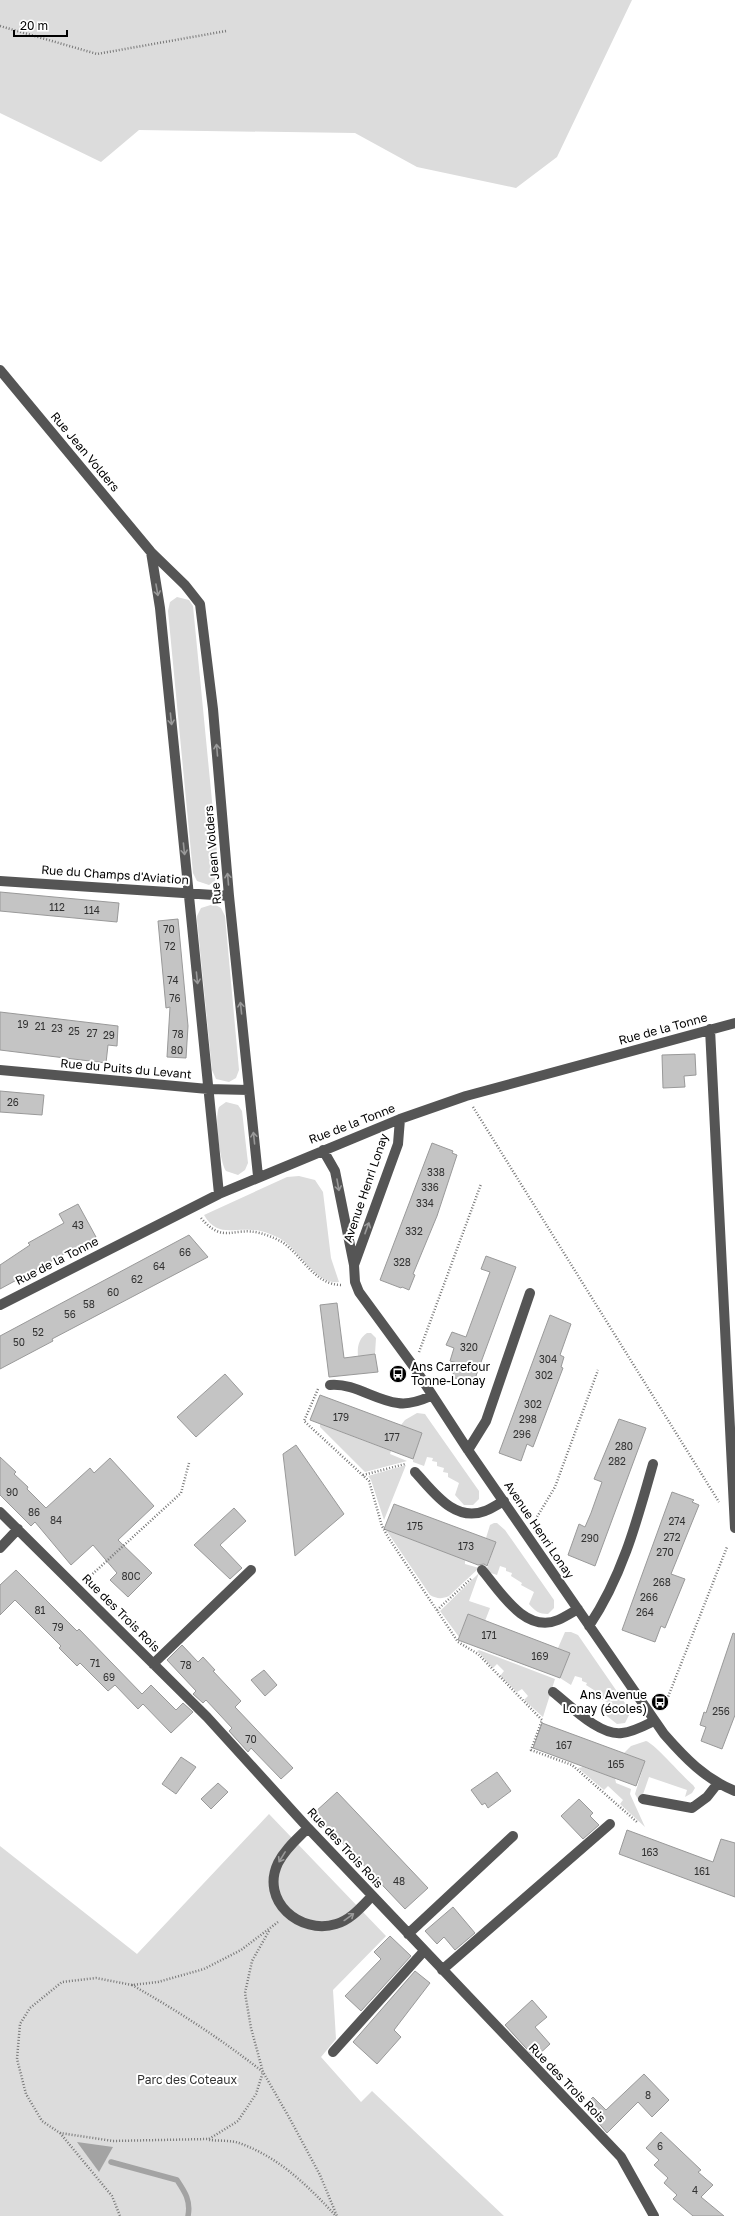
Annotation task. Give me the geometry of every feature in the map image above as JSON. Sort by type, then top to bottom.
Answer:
[{"type":"street","name":"Rue Jean Volders","points":[[0,370],[151,552],[186,585],[200,604],[213,709],[229,896],[258,1176]]},
{"type":"street","points":[[151,552],[160,608],[219,1194]]},
{"type":"street","name":"Rue du Champs d'Aviation","points":[[0,881],[229,896]]},
{"type":"street","name":"Rue de la Tonne","points":[[0,1305],[219,1194],[258,1176],[400,1119],[466,1096],[735,1023]]},
{"type":"street","points":[[710,1029],[735,1528]]},
{"type":"street","name":"Rue du Puits du Levant","points":[[0,1070],[208,1089],[249,1090]]},
{"type":"street","name":"Avenue Henri Lonay","points":[[354,1265],[398,1144],[400,1119]]},
{"type":"street","name":"Avenue Henri Lonay","points":[[323,1150],[335,1171],[354,1265],[355,1282],[359,1292],[414,1367],[431,1396],[653,1719],[688,1761],[718,1783],[734,1789]]},
{"type":"street","points":[[468,1450],[486,1421],[530,1293]]},
{"type":"street","points":[[330,1385],[343,1384],[398,1404],[413,1402],[431,1396]]},
{"type":"street","points":[[589,1626],[606,1601],[636,1527],[653,1464]]},
{"type":"street","points":[[415,1472],[447,1506],[461,1512],[474,1514],[484,1511],[504,1501]]},
{"type":"street","name":"Rue des Trois Rois","points":[[0,1512],[207,1718],[372,1896],[621,2157],[654,2216]]},
{"type":"street","points":[[0,1548],[18,1529]]},
{"type":"street","points":[[153,1664],[252,1570]]},
{"type":"street","points":[[482,1570],[515,1609],[526,1617],[539,1622],[550,1622],[558,1620],[578,1609]]},
{"type":"street","points":[[554,1692],[595,1726],[608,1732],[621,1734],[653,1719]]},
{"type":"street","points":[[643,1799],[692,1808],[707,1797],[718,1783]]},
{"type":"street","points":[[442,1970],[610,1824]]},
{"type":"street","points":[[308,1828],[286,1850],[277,1864],[274,1879],[276,1894],[281,1906],[294,1919],[308,1926],[323,1927],[338,1924],[351,1916],[372,1896]]},
{"type":"street","points":[[408,1934],[513,1836]]},
{"type":"street","points":[[333,2052],[424,1951]]},
{"type":"path","points":[[0,26],[97,54],[226,30]]},
{"type":"path","points":[[466,1096],[722,1508]]},
{"type":"path","points":[[414,1367],[481,1184]]},
{"type":"path","points":[[196,1205],[200,1216],[214,1231],[221,1234],[258,1232],[271,1236],[283,1242],[319,1279],[327,1283],[343,1285],[355,1282]]},
{"type":"path","points":[[525,1534],[555,1487],[598,1370]]},
{"type":"path","points":[[330,1385],[318,1390],[304,1420],[369,1481],[382,1526],[388,1537],[458,1642],[478,1654],[542,1720],[531,1750],[572,1765],[637,1822]]},
{"type":"path","points":[[363,1475],[411,1462],[415,1472]]},
{"type":"path","points":[[77,1588],[181,1493],[189,1463]]},
{"type":"path","points":[[653,1719],[668,1697],[727,1547]]},
{"type":"path","points":[[438,1610],[478,1572],[482,1570]]},
{"type":"path","points":[[120,2216],[112,2196],[60,2133],[42,2121],[26,2094],[17,2059],[20,2024],[30,2008],[62,1982],[96,1978],[132,1985],[158,1982],[204,1969],[241,1950],[269,1931],[252,1961],[245,1993],[251,2028],[262,2072],[320,2175],[336,2216]]},
{"type":"path","points":[[132,1985],[182,2014],[226,2043],[262,2072]]},
{"type":"path","points":[[208,2140],[238,2121],[256,2094],[262,2072]]},
{"type":"path","points":[[60,2133],[113,2141],[208,2140],[238,2143],[278,2161],[311,2189],[336,2216]]},
{"type":"green space","points":[[0,0],[632,0],[557,157],[516,188],[417,167],[355,133],[139,130],[101,162],[0,113]]},
{"type":"green space","points":[[177,597],[189,600],[193,606],[219,873],[216,880],[209,885],[197,881],[193,873],[168,611],[170,602]]},
{"type":"green space","points":[[214,904],[221,908],[225,916],[239,1070],[236,1078],[229,1082],[216,1079],[212,1070],[197,920],[197,916],[201,908]]},
{"type":"green space","points":[[226,1102],[238,1105],[242,1111],[248,1163],[245,1170],[238,1175],[226,1171],[220,1150],[217,1120],[219,1107]]},
{"type":"green space","points":[[299,1176],[315,1180],[323,1192],[331,1258],[339,1282],[331,1282],[323,1278],[279,1238],[266,1232],[219,1229],[209,1222],[204,1215],[287,1177]]},
{"type":"green space","points":[[367,1333],[371,1333],[376,1338],[375,1354],[358,1356],[359,1343],[362,1337]]},
{"type":"green space","points":[[417,1413],[425,1414],[479,1491],[479,1499],[473,1505],[464,1505],[455,1495],[459,1483],[448,1477],[448,1473],[443,1472],[444,1468],[437,1466],[437,1462],[432,1461],[433,1458],[427,1457],[424,1466],[413,1462],[422,1433],[401,1425],[405,1420]]},
{"type":"green space","points":[[320,1424],[391,1451],[390,1454],[407,1461],[365,1472],[320,1427]]},
{"type":"green space","points":[[406,1465],[384,1520],[371,1480],[368,1476]]},
{"type":"green space","points":[[497,1523],[505,1530],[554,1600],[554,1608],[548,1614],[540,1613],[529,1604],[534,1592],[521,1585],[522,1583],[511,1576],[512,1573],[506,1571],[506,1568],[500,1566],[497,1575],[488,1572],[487,1568],[496,1542],[486,1538],[490,1525]]},
{"type":"green space","points":[[386,1530],[465,1560],[465,1564],[479,1568],[449,1596],[437,1598],[430,1595]]},
{"type":"green space","points":[[479,1573],[469,1601],[490,1608],[485,1621],[468,1614],[459,1637],[440,1611]]},
{"type":"green space","points":[[565,1632],[571,1632],[578,1635],[627,1706],[629,1715],[625,1723],[617,1724],[603,1713],[607,1702],[601,1699],[602,1697],[597,1694],[597,1692],[586,1685],[587,1683],[582,1681],[582,1678],[575,1676],[571,1685],[560,1678],[570,1653],[558,1648]]},
{"type":"green space","points":[[479,1650],[555,1679],[543,1717],[524,1700],[528,1696],[522,1689],[517,1692],[500,1676],[504,1671],[497,1664],[493,1668],[477,1651]]},
{"type":"green space","points":[[646,1741],[650,1743],[693,1785],[695,1788],[692,1793],[685,1797],[687,1790],[649,1777],[640,1803],[635,1794],[645,1761],[624,1753],[631,1746]]},
{"type":"green space","points":[[583,1767],[615,1778],[616,1783],[631,1789],[630,1794],[645,1827],[620,1804],[623,1800],[608,1786],[604,1790],[578,1768]]},
{"type":"green space","name":"Parc des Coteaux","points":[[269,1814],[386,1936],[333,1990],[336,2039],[321,2057],[361,2102],[372,2091],[504,2216],[0,2216],[0,1846],[137,1954]]},
{"type":"shaded area","points":[[77,2142],[113,2147],[99,2172]]},
{"type":"building","points":[[0,892],[119,903],[117,922],[0,911]]},
{"type":"building","points":[[178,919],[188,1026],[186,1058],[167,1057],[170,1007],[166,1008],[158,921]]},
{"type":"building","points":[[0,1012],[118,1026],[117,1046],[108,1045],[106,1063],[0,1050]]},
{"type":"building","points":[[695,1054],[696,1075],[684,1076],[685,1087],[663,1088],[662,1055]]},
{"type":"building","points":[[0,1091],[44,1095],[42,1115],[0,1112]]},
{"type":"building","points":[[432,1143],[453,1151],[452,1153],[457,1155],[437,1216],[413,1274],[415,1275],[409,1290],[380,1280]]},
{"type":"building","points":[[78,1204],[96,1237],[0,1289],[0,1265],[30,1245],[28,1243],[64,1223],[59,1214]]},
{"type":"building","points":[[189,1235],[208,1257],[52,1339],[53,1341],[0,1369],[0,1336]]},
{"type":"building","points":[[486,1256],[516,1267],[473,1384],[452,1377],[457,1363],[450,1361],[454,1348],[446,1345],[452,1332],[466,1337],[490,1272],[481,1269]]},
{"type":"building","points":[[337,1303],[344,1358],[375,1354],[378,1372],[329,1377],[320,1305]]},
{"type":"building","points":[[550,1315],[571,1324],[560,1355],[564,1357],[561,1367],[563,1368],[533,1447],[527,1444],[521,1461],[499,1453]]},
{"type":"building","points":[[225,1374],[243,1394],[196,1437],[177,1417]]},
{"type":"building","points":[[320,1395],[422,1433],[413,1459],[310,1420]]},
{"type":"building","points":[[619,1419],[646,1428],[595,1566],[568,1555],[579,1524],[585,1527],[591,1513],[602,1482],[594,1479]]},
{"type":"building","points":[[296,1445],[344,1514],[295,1556],[283,1454]]},
{"type":"building","points":[[0,1457],[16,1472],[14,1474],[28,1487],[27,1489],[46,1508],[90,1468],[94,1473],[110,1458],[154,1506],[118,1540],[152,1573],[128,1597],[110,1580],[117,1573],[93,1545],[71,1565],[35,1522],[31,1526],[0,1495]]},
{"type":"building","points":[[672,1492],[694,1500],[692,1502],[699,1505],[671,1574],[685,1579],[665,1628],[661,1626],[655,1642],[622,1630]]},
{"type":"building","points":[[394,1504],[496,1542],[487,1566],[484,1564],[478,1565],[384,1529]]},
{"type":"building","points":[[234,1508],[246,1521],[220,1545],[242,1568],[230,1579],[194,1545]]},
{"type":"building","points":[[16,1570],[77,1631],[79,1629],[142,1694],[151,1685],[176,1710],[183,1703],[193,1712],[171,1733],[143,1704],[138,1709],[115,1685],[108,1691],[80,1663],[77,1666],[59,1648],[61,1646],[15,1600],[0,1615],[0,1585]]},
{"type":"building","points":[[468,1614],[570,1653],[560,1678],[458,1640]]},
{"type":"building","points":[[733,1633],[735,1634],[735,1715],[722,1749],[701,1741],[706,1727],[700,1725],[704,1712],[706,1713]]},
{"type":"building","points":[[182,1645],[198,1662],[203,1657],[215,1670],[213,1671],[241,1701],[235,1707],[293,1768],[281,1779],[251,1748],[248,1752],[229,1731],[232,1728],[206,1700],[203,1703],[193,1694],[196,1691],[167,1660]]},
{"type":"building","points":[[264,1670],[277,1685],[265,1696],[251,1680]]},
{"type":"building","points":[[542,1723],[645,1761],[636,1786],[533,1748]]},
{"type":"building","points":[[181,1757],[196,1767],[176,1794],[162,1784]]},
{"type":"building","points":[[497,1772],[511,1791],[488,1808],[485,1803],[482,1805],[471,1790]]},
{"type":"building","points":[[218,1783],[228,1792],[211,1809],[201,1799]]},
{"type":"building","points":[[337,1792],[428,1888],[405,1909],[314,1813]]},
{"type":"building","points":[[579,1799],[593,1813],[590,1816],[599,1825],[583,1839],[561,1816]]},
{"type":"building","points":[[627,1830],[713,1862],[721,1839],[735,1843],[735,1897],[619,1854]]},
{"type":"building","points":[[453,1907],[475,1933],[455,1950],[444,1937],[437,1944],[425,1931]]},
{"type":"building","points":[[390,1936],[411,1956],[361,2011],[345,1996],[381,1959],[374,1952]]},
{"type":"building","points":[[415,1971],[430,1983],[394,2030],[401,2037],[377,2064],[353,2042]]},
{"type":"building","points":[[532,2000],[547,2017],[535,2027],[550,2044],[535,2058],[505,2025]]},
{"type":"building","points":[[644,2074],[669,2100],[652,2117],[638,2102],[607,2133],[584,2106],[593,2097],[606,2110]]},
{"type":"building","points":[[661,2132],[701,2170],[698,2172],[713,2185],[701,2197],[724,2216],[693,2216],[673,2199],[677,2195],[664,2183],[668,2178],[654,2165],[659,2160],[646,2148]]},
{"type":"waterway","points":[[111,2162],[177,2180],[188,2201],[188,2216]]},
{"type":"place","name":"Ans Carrefour Tonne-Lonay","points":[[398,1374]]},
{"type":"place","name":"Ans Avenue Lonay (écoles)","points":[[660,1702]]}]
